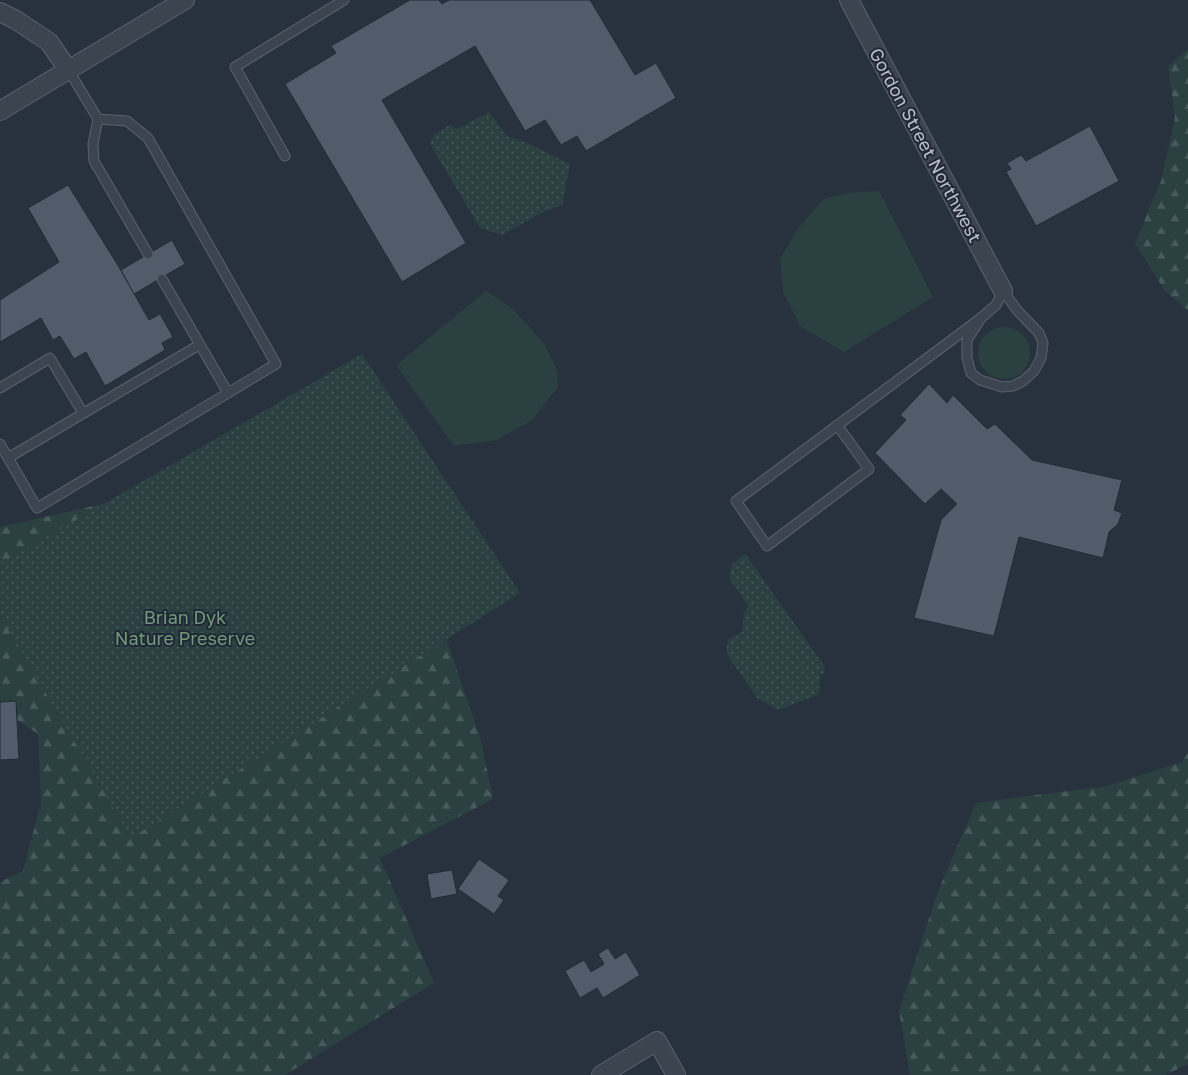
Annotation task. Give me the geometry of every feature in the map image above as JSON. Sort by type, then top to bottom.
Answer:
[{"type":"street","points":[[0,111],[185,0]]},
{"type":"street","name":"Gordon Street Northwest","points":[[850,0],[1004,291]]},
{"type":"street","points":[[0,12],[16,20],[49,42],[69,71]]},
{"type":"street","points":[[601,1075],[657,1041],[676,1075]]},
{"type":"lane","points":[[285,156],[235,67],[344,0]]},
{"type":"lane","points":[[69,71],[98,119],[93,144],[94,161],[148,254]]},
{"type":"lane","points":[[0,444],[37,508],[276,364],[148,138],[127,121],[98,119]]},
{"type":"lane","points":[[162,279],[228,393]]},
{"type":"lane","points":[[837,425],[869,469],[767,546],[736,501],[837,425],[981,318],[996,305],[1004,291],[1017,310],[1039,333],[1043,343],[1041,358],[1034,371],[1023,381],[1013,386],[1002,387],[980,380],[972,373],[966,358],[967,340],[981,318]]},
{"type":"lane","points":[[8,458],[199,345]]},
{"type":"lane","points":[[0,388],[50,358],[83,413]]},
{"type":"green space","points":[[1188,49],[1188,311],[1165,291],[1135,243],[1161,181],[1175,117],[1168,66]]},
{"type":"green space","points":[[489,112],[507,136],[527,143],[570,164],[562,205],[543,212],[502,235],[480,228],[430,144],[434,134],[450,125],[457,129]]},
{"type":"green space","points":[[879,191],[933,297],[844,352],[801,327],[783,292],[780,259],[799,227],[824,199],[849,193]]},
{"type":"green space","points":[[486,291],[514,310],[544,344],[557,370],[558,387],[532,420],[497,440],[454,446],[396,365]]},
{"type":"green space","points":[[1004,327],[1014,329],[1022,335],[1028,343],[1030,353],[1028,363],[1022,371],[1014,377],[1004,379],[994,377],[986,371],[980,363],[978,353],[980,343],[986,335],[994,329]]},
{"type":"green space","name":"Brian Dyk Nature Preserve","points":[[362,354],[520,593],[131,838],[0,615],[0,564]]},
{"type":"green space","points":[[214,479],[428,586],[481,740],[493,799],[380,858],[434,983],[285,1075],[0,1075],[0,882],[23,871],[41,802],[38,734],[0,708],[0,527]]},
{"type":"green space","points":[[745,554],[825,667],[824,672],[820,676],[819,694],[779,710],[758,699],[726,653],[728,640],[742,632],[744,611],[749,607],[729,578],[732,564]]},
{"type":"green space","points":[[1188,752],[1188,1064],[1165,1075],[910,1075],[899,1011],[938,891],[976,803],[1107,786],[1182,762]]},
{"type":"building","points":[[410,0],[439,0],[442,4],[449,0],[590,0],[635,75],[656,63],[676,98],[586,151],[577,136],[561,145],[545,120],[525,131],[475,46],[382,100],[466,243],[402,282],[285,84],[336,53],[331,46]]},
{"type":"building","points":[[1090,126],[1119,181],[1036,226],[1006,172],[1011,169],[1007,163],[1021,155],[1026,161]]},
{"type":"building","points":[[68,185],[119,267],[149,320],[160,314],[173,337],[162,343],[165,350],[105,386],[86,352],[74,359],[60,336],[53,340],[41,318],[0,342],[0,300],[59,262],[28,208]]},
{"type":"building","points":[[172,240],[185,264],[134,294],[121,270]]},
{"type":"building","points":[[929,384],[947,403],[953,395],[987,429],[995,424],[1032,460],[1122,480],[1114,510],[1122,513],[1118,524],[1109,532],[1103,558],[1019,537],[994,636],[914,618],[941,520],[957,504],[941,489],[925,504],[875,453],[906,420],[900,415]]},
{"type":"building","points":[[16,701],[19,759],[0,760],[0,702]]},
{"type":"building","points":[[479,859],[509,880],[498,896],[504,900],[494,914],[458,889]]},
{"type":"building","points":[[452,870],[457,894],[431,899],[427,874]]},
{"type":"building","points":[[608,948],[615,959],[626,952],[640,975],[603,998],[597,988],[580,998],[565,971],[584,960],[591,972],[604,964],[598,954]]}]
